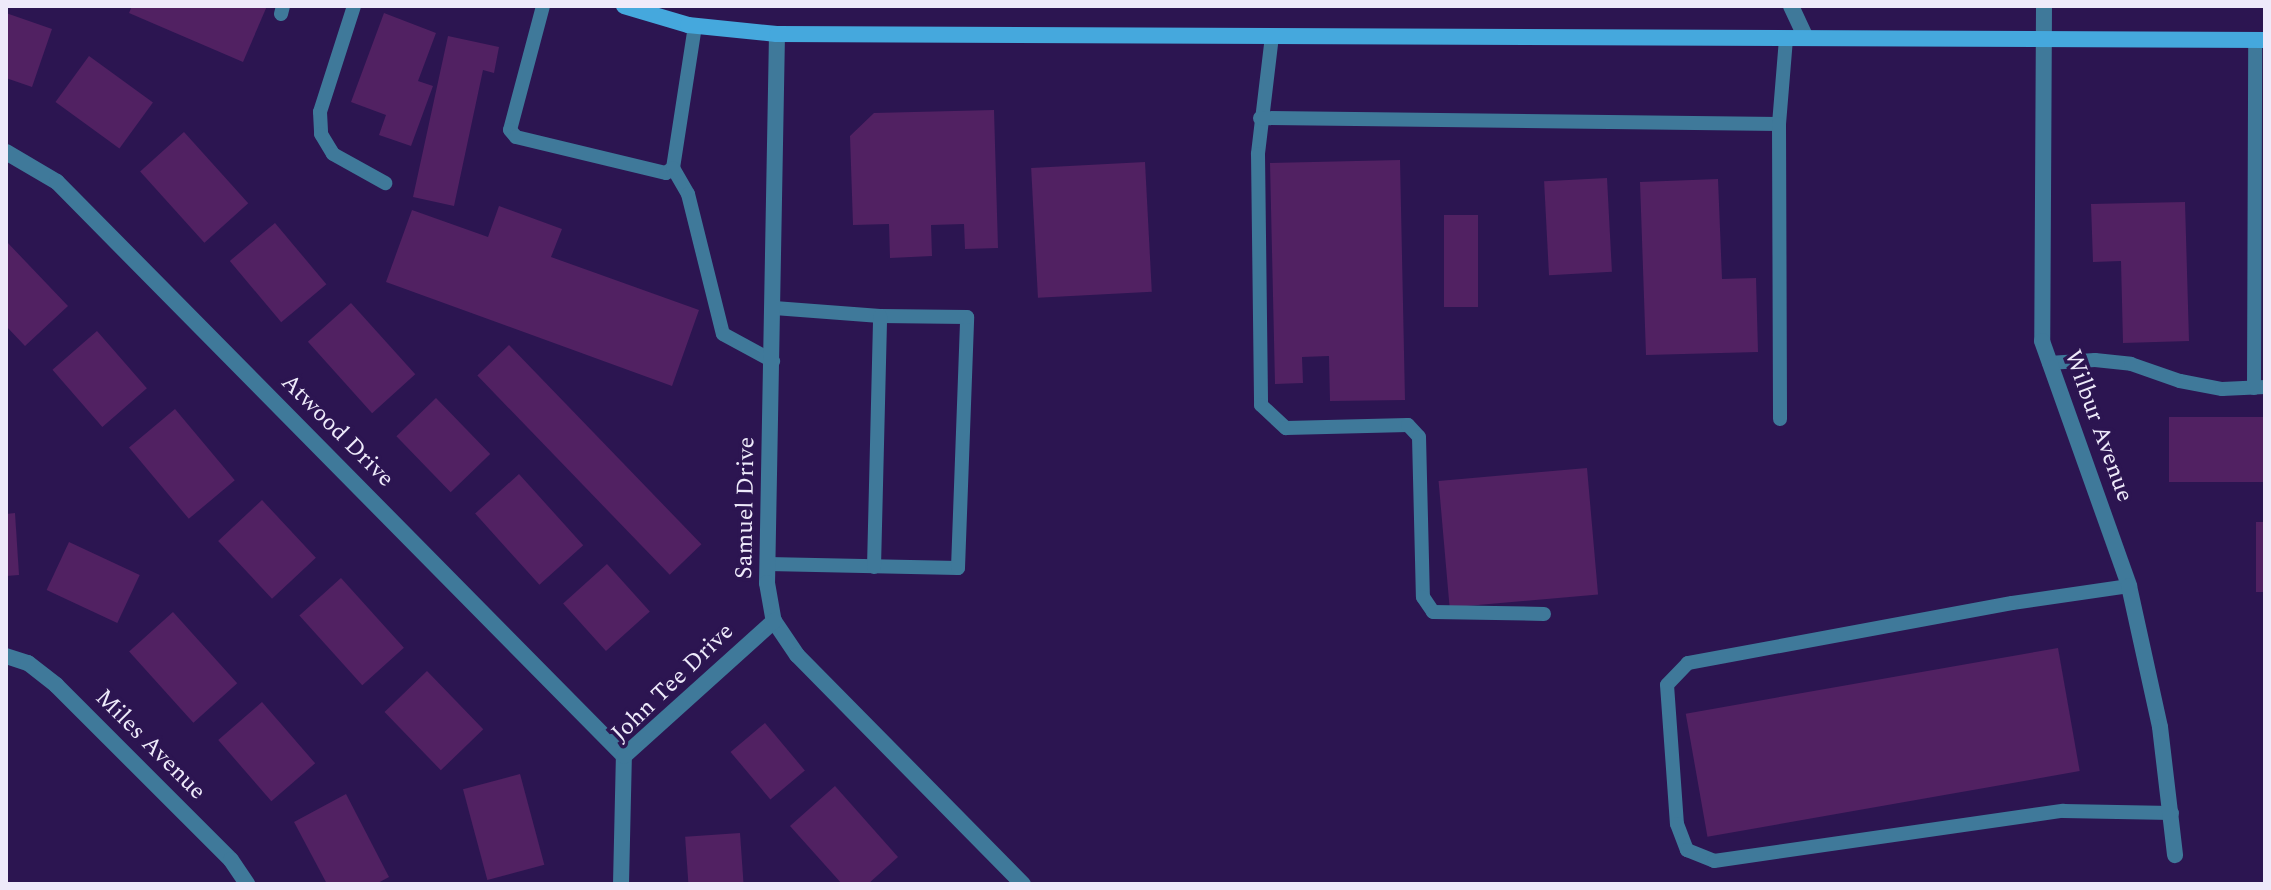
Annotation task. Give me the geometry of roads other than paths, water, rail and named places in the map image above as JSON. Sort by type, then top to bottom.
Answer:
[{"type":"main road","points":[[624,6],[695,26],[777,34],[2260,40]]},
{"type":"street","points":[[1791,6],[1806,38]]},
{"type":"street","name":"Wilbur Avenue","points":[[2044,6],[2042,341],[2129,586],[2160,727],[2175,855]]},
{"type":"street","name":"Samuel Drive","points":[[777,34],[768,564],[774,621],[797,655],[1023,884]]},
{"type":"street","name":"Atwood Drive","points":[[6,152],[57,182],[624,756]]},
{"type":"street","name":"John Tee Drive","points":[[621,884],[624,756],[774,621]]},
{"type":"street","name":"Miles Avenue","points":[[6,656],[28,663],[56,685],[231,860],[247,884]]},
{"type":"lane","points":[[354,6],[320,112],[321,134],[333,154],[385,183]]},
{"type":"lane","points":[[543,6],[510,130],[516,137],[666,173],[673,168]]},
{"type":"lane","points":[[695,26],[673,168],[688,194],[723,334],[773,361]]},
{"type":"lane","points":[[1272,36],[1260,118],[1261,405],[1286,428],[1408,425],[1419,437],[1423,597],[1433,612],[1544,614]]},
{"type":"lane","points":[[1780,419],[1779,124],[1786,38]]},
{"type":"lane","points":[[2049,363],[2095,360],[2131,364],[2194,384],[2222,389],[2260,387],[2260,40]]},
{"type":"lane","points":[[1260,118],[1779,124]]},
{"type":"lane","points":[[768,564],[958,568],[967,317],[880,316],[774,308]]},
{"type":"lane","points":[[874,567],[880,316]]},
{"type":"lane","points":[[2129,586],[2012,603],[1688,663],[1667,685],[1677,824],[1687,850],[1714,861],[2063,811],[2172,813]]}]
